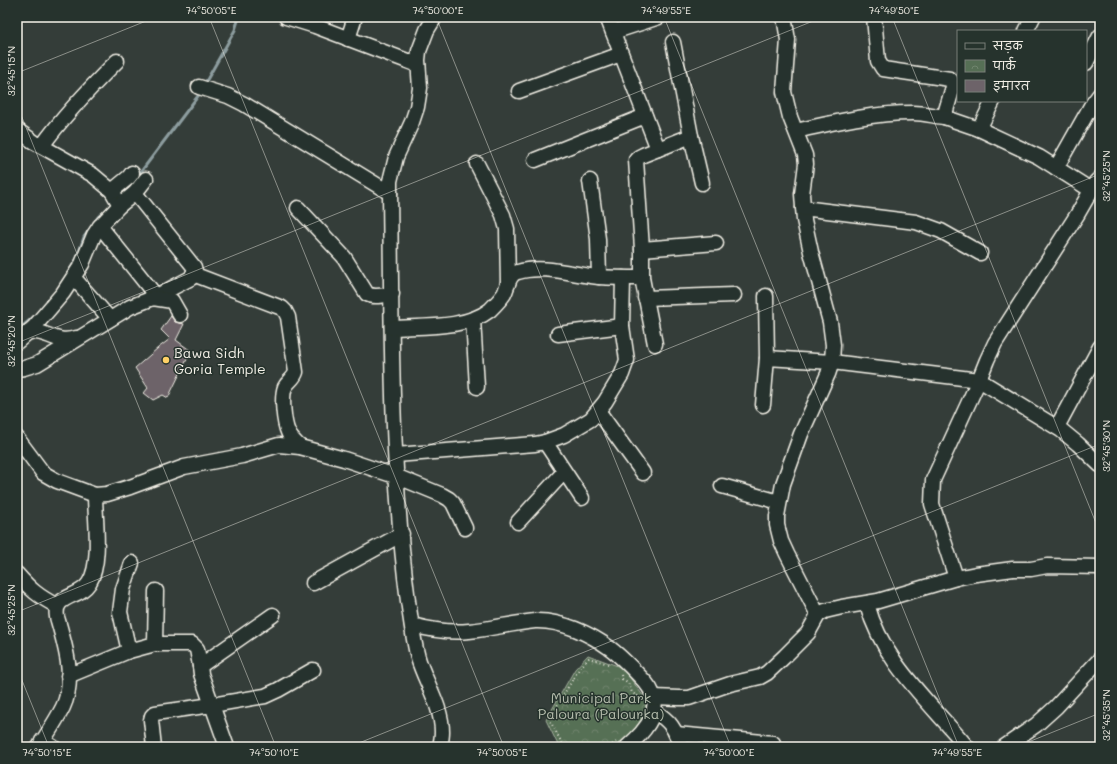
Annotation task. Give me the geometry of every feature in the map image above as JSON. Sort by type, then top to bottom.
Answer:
[{"type":"street","points":[[286,17],[418,65]]},
{"type":"street","points":[[348,39],[355,17]]},
{"type":"street","points":[[435,17],[427,30],[419,51],[418,65],[420,88],[417,107],[396,157],[390,181],[390,193],[396,455],[402,534],[412,625],[418,658],[423,674],[438,708],[442,733],[440,747]]},
{"type":"street","points":[[607,17],[658,149]]},
{"type":"street","points":[[613,32],[659,17]]},
{"type":"street","points":[[784,17],[788,40],[784,92],[790,117],[805,155],[802,194],[803,208],[810,252],[830,322],[833,345],[832,362],[824,384],[790,461],[782,484],[777,525],[782,541],[818,615]]},
{"type":"street","points":[[874,17],[878,61],[883,69],[945,77],[950,79],[953,87],[944,117]]},
{"type":"street","points":[[1026,30],[1033,17]]},
{"type":"street","points":[[1087,61],[1100,36]]},
{"type":"street","points":[[672,42],[702,183]]},
{"type":"street","points":[[519,91],[621,54]]},
{"type":"street","points":[[42,146],[55,127],[73,106],[116,61]]},
{"type":"street","points":[[203,88],[228,96],[244,104],[390,193]]},
{"type":"street","points":[[1056,168],[1091,106],[1100,94]]},
{"type":"street","points":[[979,129],[992,102]]},
{"type":"street","points":[[796,131],[866,116],[884,114],[915,113],[944,117],[979,129],[1039,157],[1091,190]]},
{"type":"street","points":[[535,160],[645,116]]},
{"type":"street","points":[[17,130],[26,137],[87,171],[116,199]]},
{"type":"street","points":[[655,344],[642,278],[642,249],[636,160],[638,157],[691,136]]},
{"type":"street","points":[[477,164],[503,215],[508,229],[508,285]]},
{"type":"street","points":[[17,342],[59,298],[74,278],[88,253],[94,236],[132,173]]},
{"type":"street","points":[[956,578],[932,504],[933,480],[979,380],[986,360],[1001,333],[1077,215],[1096,182],[1100,178]]},
{"type":"street","points":[[116,199],[135,193],[146,179]]},
{"type":"street","points":[[590,181],[598,239],[599,277]]},
{"type":"street","points":[[17,369],[37,364],[130,307],[155,297],[191,278],[194,267],[135,193]]},
{"type":"street","points":[[298,208],[344,257],[367,294],[374,296],[392,294]]},
{"type":"street","points":[[803,208],[916,222],[941,231],[980,253]]},
{"type":"street","points":[[100,226],[155,297],[172,301],[180,315]]},
{"type":"street","points":[[642,249],[716,243]]},
{"type":"street","points":[[392,328],[454,324],[473,319],[490,310],[499,300],[512,275],[516,272],[529,270],[552,271],[599,277],[642,278]]},
{"type":"street","points":[[193,274],[282,308],[285,311],[288,317],[296,372],[285,388],[285,421],[290,437],[300,446]]},
{"type":"street","points":[[74,278],[110,319]]},
{"type":"street","points":[[396,455],[535,444],[564,435],[583,424],[598,412],[622,374],[627,360],[622,326],[623,278]]},
{"type":"street","points":[[645,298],[734,295]]},
{"type":"street","points":[[762,405],[767,358],[766,296]]},
{"type":"street","points":[[473,319],[476,387]]},
{"type":"street","points":[[558,334],[622,326]]},
{"type":"street","points":[[28,332],[40,332],[61,340],[80,337]]},
{"type":"street","points":[[1057,427],[1100,346]]},
{"type":"street","points":[[767,358],[832,362],[979,380],[1057,427],[1100,465]]},
{"type":"street","points":[[598,412],[644,473]]},
{"type":"street","points":[[17,438],[43,473],[57,481],[95,495],[107,494],[130,487],[184,467],[242,456],[280,445],[300,446],[344,458],[442,494],[449,499],[456,508],[465,528]]},
{"type":"street","points":[[545,442],[582,498]]},
{"type":"street","points":[[518,522],[564,472]]},
{"type":"street","points":[[722,486],[779,502]]},
{"type":"street","points":[[44,745],[62,708],[67,692],[68,676],[65,650],[56,610],[60,602],[79,593],[92,579],[96,556],[95,495]]},
{"type":"street","points":[[313,584],[402,534]]},
{"type":"street","points":[[129,651],[120,612],[123,589],[132,563]]},
{"type":"street","points":[[648,698],[689,698],[730,684],[760,677],[775,666],[808,633],[818,615],[825,611],[867,604],[920,590],[956,578],[976,574],[1047,566],[1100,567]]},
{"type":"street","points":[[17,574],[33,592],[42,599],[57,606]]},
{"type":"street","points":[[156,591],[156,644]]},
{"type":"street","points":[[867,604],[871,620],[891,657],[967,747]]},
{"type":"street","points":[[200,666],[273,615]]},
{"type":"street","points":[[412,625],[436,631],[456,632],[535,621],[563,625],[579,631],[611,649],[649,687],[654,694],[648,698]]},
{"type":"street","points":[[68,676],[129,651],[156,644],[192,644],[197,649],[201,674],[227,747]]},
{"type":"street","points":[[1004,747],[1036,725],[1056,707],[1100,659]]},
{"type":"street","points":[[154,747],[152,716],[155,713],[264,696],[278,690],[313,670]]},
{"type":"street","points":[[648,698],[654,711],[665,718],[678,741],[773,743]]},
{"type":"street","points":[[623,744],[634,741],[651,720],[654,711]]},
{"type":"path","points":[[564,747],[549,719],[579,669],[589,658],[610,664]]},
{"type":"path","points":[[620,670],[622,679],[630,686],[632,693],[648,698]]},
{"type":"path","points":[[609,747],[623,744]]},
{"type":"green space","name":"Municipal Park Paloura (Palourka)","points":[[588,655],[623,668],[646,700],[646,708],[641,720],[628,738],[616,747],[559,747],[546,720],[575,669]]},
{"type":"building","name":"Bawa Sidh Goria Temple","points":[[171,316],[175,322],[184,324],[176,340],[191,351],[168,398],[163,395],[153,400],[144,393],[148,388],[135,368],[170,339],[161,330]]},
{"type":"waterway","points":[[204,85],[235,30],[239,17]]},
{"type":"waterway","points":[[125,193],[201,92]]},
{"type":"waterway","points":[[65,278],[77,258],[84,237],[98,217],[103,213]]},
{"type":"waterway","points":[[17,331],[37,314]]},
{"type":"place","name":"Bawa Sidh Goria Temple","points":[[166,360]]}]
